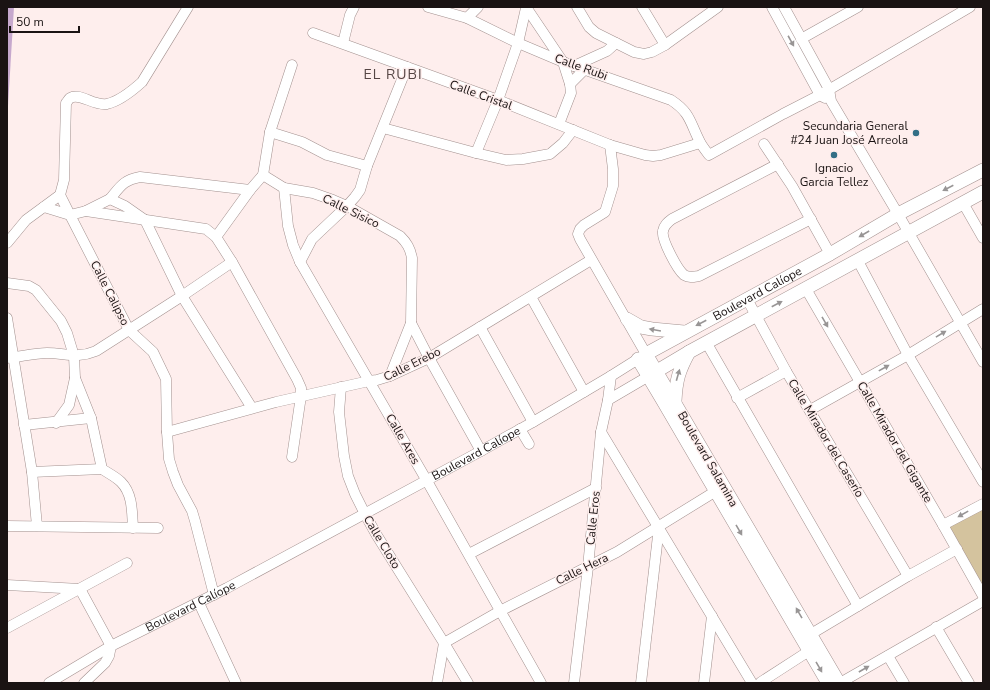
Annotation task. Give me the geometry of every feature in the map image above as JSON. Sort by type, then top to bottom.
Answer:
[{"type":"street","points":[[7,242],[26,220],[60,195],[64,180],[66,103],[70,98],[79,96],[98,104],[107,104],[120,99],[134,89],[142,82],[188,7]]},
{"type":"street","points":[[342,43],[350,15],[354,7]]},
{"type":"street","name":"Calle Rubi","points":[[428,7],[467,18],[518,44],[563,62],[671,100],[680,105],[686,113],[700,143],[709,155],[824,92]]},
{"type":"street","points":[[467,18],[478,7]]},
{"type":"street","points":[[577,7],[589,27],[596,33],[634,52],[644,54],[652,52],[665,45],[712,9]]},
{"type":"street","points":[[642,7],[665,45]]},
{"type":"street","points":[[772,7],[898,214],[983,362]]},
{"type":"street","points":[[784,7],[802,39],[824,92]]},
{"type":"street","points":[[802,39],[858,7]]},
{"type":"street","points":[[824,92],[970,7]]},
{"type":"street","points":[[476,154],[498,100],[518,44],[526,8]]},
{"type":"street","points":[[526,8],[563,62],[570,84],[571,93],[559,124]]},
{"type":"street","name":"Calle Cristal","points":[[313,33],[498,100],[610,145],[645,155],[661,155],[700,143]]},
{"type":"street","points":[[574,66],[607,51],[616,43]]},
{"type":"street","points":[[216,237],[250,190],[263,175],[270,132],[292,65]]},
{"type":"street","points":[[300,262],[312,239],[347,206],[360,190],[367,166],[407,67]]},
{"type":"street","points":[[570,84],[585,69]]},
{"type":"street","points":[[383,128],[476,154],[506,160],[523,159],[550,154],[563,143],[573,130]]},
{"type":"street","points":[[270,132],[302,142],[327,155],[367,166]]},
{"type":"street","points":[[764,144],[778,164],[830,254]]},
{"type":"street","name":"Boulevard Salamina","points":[[610,145],[613,169],[613,186],[605,212],[580,229],[578,234],[580,239],[627,320],[642,357],[653,374],[716,491],[828,683]]},
{"type":"street","points":[[778,164],[665,224],[662,232],[664,241],[680,270],[685,276],[692,278],[699,276],[811,219]]},
{"type":"street","name":"Boulevard Calíope","points":[[49,683],[112,646],[214,595],[427,481],[533,422],[684,332],[830,254],[898,214],[983,170]]},
{"type":"street","name":"Calle Sisico","points":[[263,175],[284,188],[313,193],[347,206],[400,236],[408,245],[412,258],[411,323]]},
{"type":"street","points":[[44,207],[70,216],[86,211],[110,199],[125,182],[133,178],[140,177],[250,190]]},
{"type":"street","name":"Calle Ares","points":[[284,188],[288,226],[293,245],[300,262],[469,554],[541,683]]},
{"type":"street","name":"Boulevard Calíope","points":[[653,374],[706,342],[983,192]]},
{"type":"street","name":"Calle Calipso","points":[[60,195],[129,330],[153,352],[166,379],[169,459],[178,484],[192,511],[214,595]]},
{"type":"street","points":[[110,199],[125,206],[145,220],[182,296],[252,408]]},
{"type":"street","points":[[963,203],[983,238]]},
{"type":"street","points":[[86,211],[206,229],[216,237],[232,262],[301,388],[292,457]]},
{"type":"street","name":"Calle Erebo","points":[[167,432],[252,408],[390,376],[429,358],[592,260]]},
{"type":"street","points":[[858,261],[908,354],[983,482]]},
{"type":"street","points":[[10,358],[45,353],[74,356],[96,351],[232,262]]},
{"type":"street","points":[[7,283],[29,286],[36,290],[61,320],[67,333],[74,356],[75,378],[69,405],[56,423]]},
{"type":"street","name":"Calle Mirador del Gigante","points":[[806,289],[983,596]]},
{"type":"street","points":[[531,297],[584,392]]},
{"type":"street","name":"Calle Mirador del Caserío","points":[[747,299],[786,371],[908,576]]},
{"type":"street","points":[[810,410],[983,309]]},
{"type":"street","points":[[7,318],[10,358],[32,472],[38,526]]},
{"type":"street","points":[[627,320],[642,327],[684,332]]},
{"type":"street","points":[[411,323],[481,451]]},
{"type":"street","points":[[390,376],[411,323]]},
{"type":"street","points":[[480,327],[533,422]]},
{"type":"street","points":[[706,342],[858,606]]},
{"type":"street","points":[[675,401],[675,386],[681,366],[689,352]]},
{"type":"street","points":[[738,398],[786,371]]},
{"type":"street","points":[[608,400],[653,374]]},
{"type":"street","name":"Boulevard Salamina","points":[[653,374],[675,401],[840,683]]},
{"type":"street","name":"Calle Eros","points":[[574,683],[588,567],[601,432],[608,400],[611,376]]},
{"type":"street","points":[[75,378],[91,418],[102,470]]},
{"type":"street","name":"Calle Cloto","points":[[341,387],[339,412],[344,456],[348,476],[355,494],[365,514],[468,683]]},
{"type":"street","points":[[24,426],[91,418]]},
{"type":"street","points":[[520,429],[529,444]]},
{"type":"street","points":[[601,432],[752,683]]},
{"type":"street","points":[[32,472],[102,470],[121,482],[128,492],[131,503],[133,528]]},
{"type":"street","points":[[469,554],[596,488]]},
{"type":"street","name":"Calle Hera","points":[[444,643],[500,611],[617,552],[716,491]]},
{"type":"street","points":[[943,525],[983,504]]},
{"type":"street","points":[[7,526],[158,528]]},
{"type":"street","points":[[641,683],[659,527]]},
{"type":"street","points":[[811,634],[908,576],[957,549]]},
{"type":"street","points":[[7,628],[127,563]]},
{"type":"street","points":[[7,585],[80,589]]},
{"type":"street","points":[[80,589],[112,646],[105,663],[84,683]]},
{"type":"street","points":[[840,683],[983,601]]},
{"type":"street","points":[[199,602],[236,683]]},
{"type":"street","points":[[704,683],[712,616]]},
{"type":"street","points":[[936,627],[969,683]]},
{"type":"street","points":[[437,683],[444,643]]},
{"type":"street","points":[[760,683],[809,651]]},
{"type":"street","points":[[888,656],[904,683]]},
{"type":"shaded area","points":[[7,7],[14,7],[7,122]]},
{"type":"shaded area","points":[[983,505],[983,597],[943,529]]},
{"type":"place","name":"Secundaria General #24 Juan José Arreola","points":[[916,133]]},
{"type":"place","name":"Ignacio Garcia Tellez","points":[[834,155]]},
{"type":"district","name":"EL RUBI","points":[[393,74]]}]
